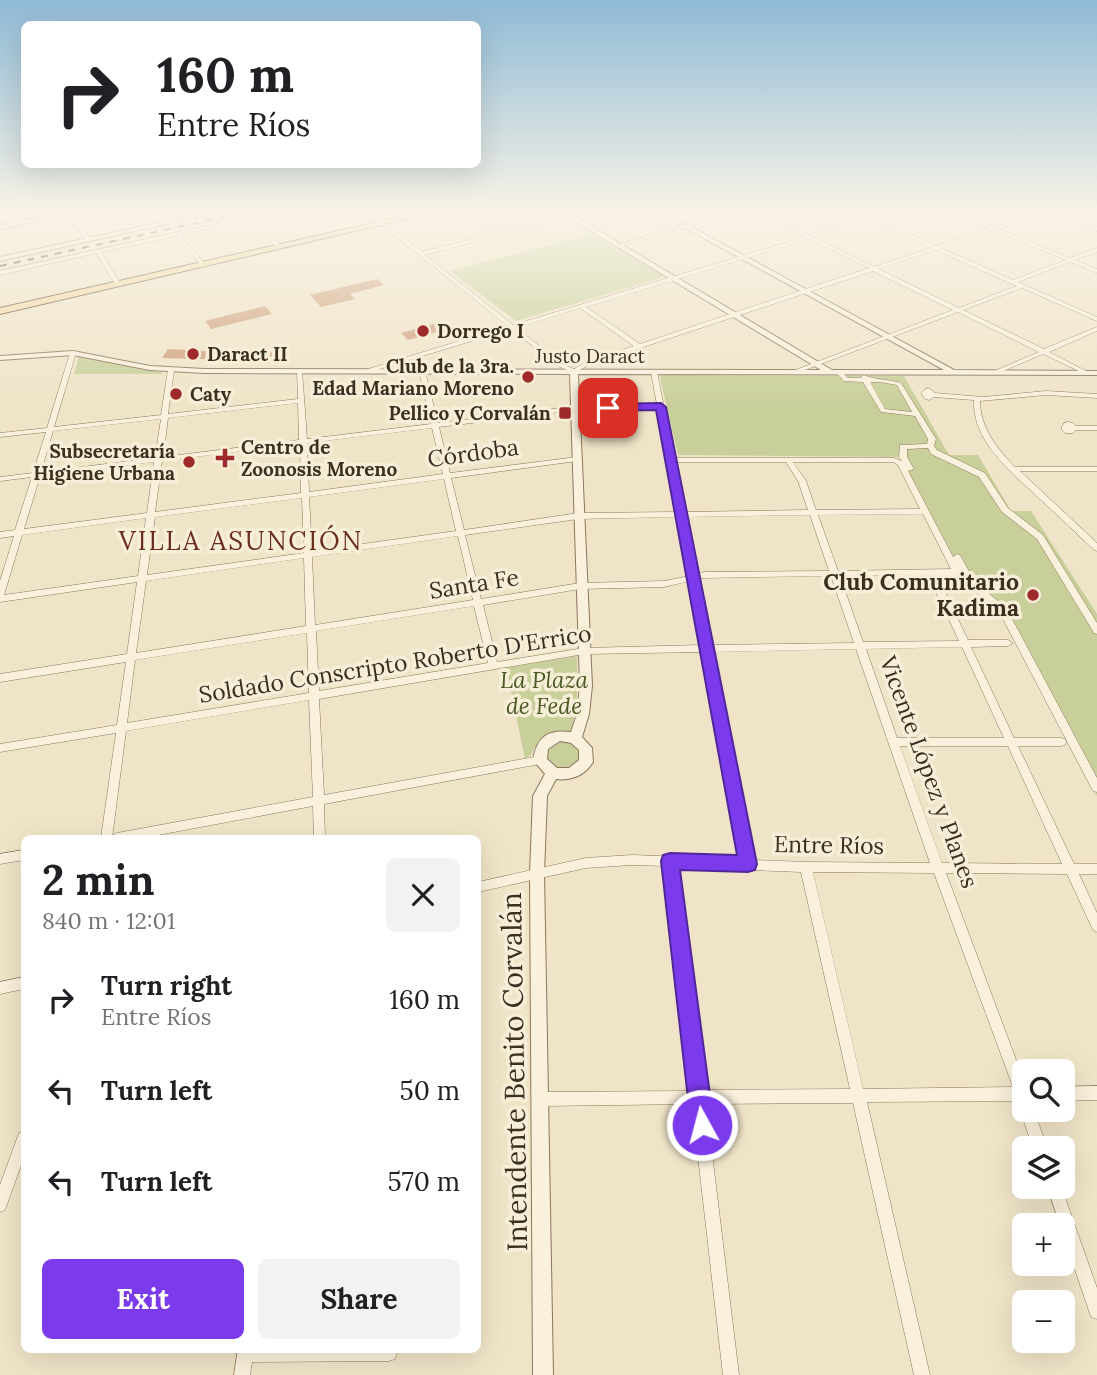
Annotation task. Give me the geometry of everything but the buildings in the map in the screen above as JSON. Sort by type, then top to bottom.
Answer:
[{"type":"main road","points":[[0,311],[149,277]]},
{"type":"street","points":[[114,277],[118,284]]},
{"type":"street","points":[[450,277],[560,365],[577,369],[850,277]]},
{"type":"street","points":[[778,277],[953,372]]},
{"type":"street","points":[[891,277],[1043,352],[1094,373]]},
{"type":"street","points":[[1001,277],[1097,319]]},
{"type":"street","points":[[1012,282],[1025,277]]},
{"type":"street","points":[[366,371],[674,278],[817,364],[835,372]]},
{"type":"street","points":[[795,372],[1022,286]]},
{"type":"street","points":[[581,306],[639,347]]},
{"type":"street","points":[[994,373],[1097,328]]},
{"type":"street","points":[[73,354],[0,597],[578,516],[925,511],[901,464],[894,460],[670,460]]},
{"type":"street","name":"Justo Daract","points":[[0,358],[73,354],[171,370],[300,372],[577,369],[654,372],[835,372],[864,376],[953,372],[1094,373]]},
{"type":"street","points":[[575,738],[583,714],[586,686],[578,516],[577,369]]},
{"type":"street","points":[[106,835],[171,370]]},
{"type":"street","points":[[422,371],[493,666]]},
{"type":"street","points":[[300,372],[320,835]]},
{"type":"street","points":[[654,372],[709,648],[748,864]]},
{"type":"street","points":[[864,376],[883,411],[916,414]]},
{"type":"street","points":[[864,376],[899,384],[932,439],[930,446]]},
{"type":"street","points":[[933,395],[977,399],[1015,398],[1046,393],[1097,396]]},
{"type":"street","points":[[977,399],[979,419],[995,450],[1097,548]]},
{"type":"street","points":[[0,435],[300,401]]},
{"type":"street","points":[[0,479],[576,408],[661,407]]},
{"type":"street","points":[[1074,428],[1097,428]]},
{"type":"street","points":[[930,446],[937,454],[982,475],[1005,510],[1040,537],[1097,631]]},
{"type":"street","points":[[930,446],[902,447],[903,457],[972,584],[997,605],[1008,619],[1097,788]]},
{"type":"street","name":"Córdoba","points":[[0,535],[577,458]]},
{"type":"street","name":"Vicente López y Planes","points":[[788,460],[802,481],[938,868],[1012,1066]]},
{"type":"street","points":[[1013,469],[1097,469]]},
{"type":"street","name":"Santa Fe","points":[[0,678],[580,586],[664,584],[695,576],[957,572],[925,511]]},
{"type":"street","points":[[932,574],[1097,926]]},
{"type":"street","name":"Soldado Conscripto Roberto D'Errico","points":[[0,748],[584,651],[1008,643]]},
{"type":"street","points":[[560,736],[575,738],[585,748],[586,762],[575,772],[553,772],[540,760],[542,747],[546,742],[560,736]]},
{"type":"street","points":[[894,742],[1061,742]]},
{"type":"street","points":[[133,835],[540,760]]},
{"type":"street","name":"Intendente Benito Corvalán","points":[[543,1375],[537,873],[540,796],[553,772]]},
{"type":"street","points":[[0,859],[21,856]]},
{"type":"street","points":[[670,861],[731,1375]]},
{"type":"street","name":"Entre Ríos","points":[[481,886],[586,863],[670,861],[806,867],[1097,869]]},
{"type":"street","points":[[806,867],[922,1375]]},
{"type":"street","points":[[0,988],[21,984]]},
{"type":"street","points":[[1075,1094],[1097,1093]]},
{"type":"street","points":[[541,1099],[1012,1096]]},
{"type":"street","points":[[0,1205],[20,1163]]},
{"type":"street","points":[[1058,1199],[1097,1311]]},
{"type":"street","points":[[242,1375],[246,1353]]},
{"type":"green space","points":[[458,277],[661,277],[661,278],[516,321]]},
{"type":"green space","points":[[79,356],[162,372],[162,374],[74,374]]},
{"type":"green space","name":"Club Comunitario Kadima","points":[[662,375],[904,376],[949,455],[978,455],[1011,511],[1031,511],[1097,614],[1097,796],[996,606],[967,583],[901,457],[678,455],[660,378]]},
{"type":"green space","name":"La Plaza de Fede","points":[[577,656],[577,696],[572,729],[570,732],[540,739],[531,755],[525,759],[506,667]]},
{"type":"green space","points":[[560,736],[585,748],[575,772],[546,768],[542,747]]},
{"type":"place","name":"Dorrego I","points":[[423,331]]},
{"type":"place","name":"Daract II","points":[[193,354]]},
{"type":"place","name":"Club de la 3ra. Edad Mariano Moreno","points":[[528,377]]},
{"type":"place","name":"Caty","points":[[176,394]]},
{"type":"place","name":"Pellico y Corvalán","points":[[565,413]]},
{"type":"place","name":"Centro de Zoonosis Moreno","points":[[225,458]]},
{"type":"place","name":"Subsecretaría Higiene Urbana","points":[[189,462]]},
{"type":"place","name":"Club Comunitario Kadima","points":[[1033,595]]},
{"type":"district","name":"VILLA ASUNCIÓN","points":[[241,541]]},
{"type":"route","points":[[608,408],[661,407],[748,864],[670,861],[702,1125]]}]
